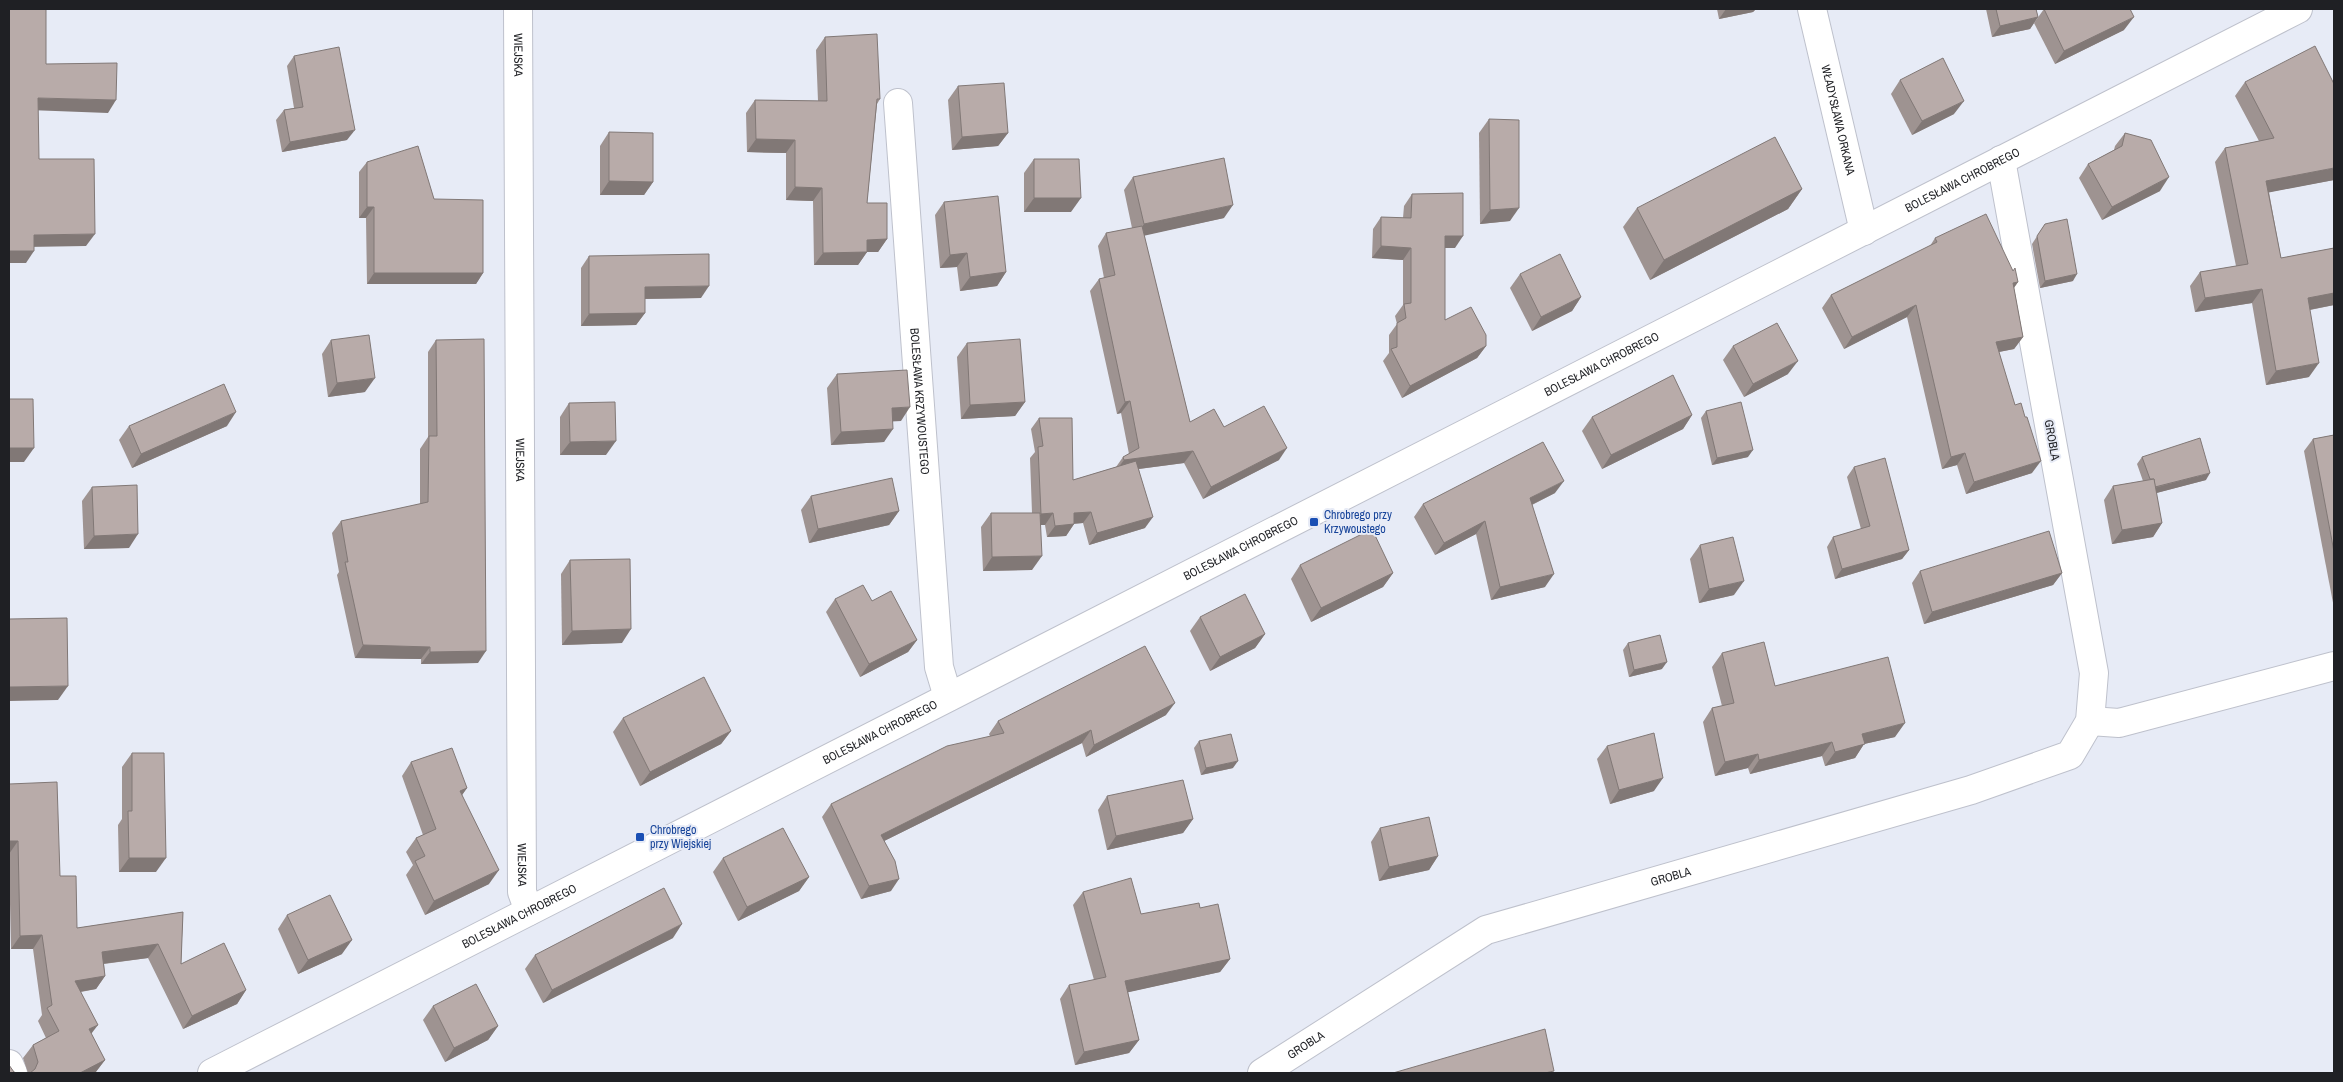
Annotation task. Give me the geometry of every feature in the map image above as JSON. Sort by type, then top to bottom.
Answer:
[{"type":"street","name":"WIEJSKA","points":[[518,9],[522,892],[529,911]]},
{"type":"street","name":"WŁADYSŁAWA ORKANA","points":[[1812,9],[1864,231]]},
{"type":"street","name":"BOLESŁAWA CHROBREGO","points":[[225,1070],[529,911],[2298,9]]},
{"type":"street","name":"BOLESŁAWA KRZYWOUSTEGO","points":[[898,103],[939,667],[948,697]]},
{"type":"street","name":"GROBLA","points":[[1262,1073],[1486,930],[1971,790],[2070,755],[2090,721],[2094,673],[2001,160]]},
{"type":"street","points":[[2090,721],[2119,723],[2334,666]]},
{"type":"street","points":[[9,1064],[13,1073]]},
{"type":"building","points":[[9,9],[46,9],[46,64],[117,63],[116,100],[38,98],[39,159],[94,159],[95,234],[34,235],[34,251],[9,251]]},
{"type":"building","points":[[1996,9],[2036,9],[2038,17],[2000,26]]},
{"type":"building","points":[[2044,9],[2130,9],[2134,17],[2064,51]]},
{"type":"building","points":[[877,34],[880,99],[877,99],[867,203],[887,203],[887,239],[867,240],[867,252],[823,253],[822,188],[795,187],[795,140],[756,139],[755,100],[827,101],[825,37]]},
{"type":"building","points":[[2315,46],[2334,84],[2334,168],[2266,181],[2281,258],[2334,248],[2334,293],[2308,298],[2319,363],[2276,371],[2262,289],[2205,298],[2200,272],[2248,264],[2225,148],[2274,138],[2245,82]]},
{"type":"building","points":[[339,47],[355,130],[290,142],[284,110],[303,107],[294,56]]},
{"type":"building","points":[[1943,58],[1964,101],[1922,121],[1900,80]]},
{"type":"building","points":[[1004,83],[1008,133],[962,137],[958,86]]},
{"type":"building","points":[[1489,119],[1519,120],[1519,208],[1490,210]]},
{"type":"building","points":[[609,132],[653,133],[653,182],[609,181]]},
{"type":"building","points":[[2125,133],[2151,140],[2169,177],[2112,207],[2088,164],[2122,146]]},
{"type":"building","points":[[1775,137],[1802,189],[1664,260],[1637,208]]},
{"type":"building","points":[[418,146],[434,199],[483,200],[483,273],[374,273],[374,207],[367,207],[367,162]]},
{"type":"building","points":[[1224,158],[1233,205],[1144,224],[1133,177]]},
{"type":"building","points":[[1034,159],[1079,159],[1081,198],[1034,198]]},
{"type":"building","points":[[1463,193],[1463,236],[1445,236],[1445,320],[1471,307],[1486,335],[1486,346],[1410,386],[1391,349],[1397,347],[1397,323],[1406,318],[1404,304],[1411,303],[1411,248],[1381,246],[1381,217],[1411,218],[1412,194]]},
{"type":"building","points":[[998,196],[1006,272],[970,277],[967,253],[950,255],[944,202]]},
{"type":"building","points":[[1986,214],[2013,271],[2015,268],[2018,282],[2013,283],[2023,337],[1996,342],[2015,405],[2021,403],[2041,461],[1974,482],[1965,453],[1951,457],[1916,305],[1852,337],[1831,295],[1937,242],[1935,238]]},
{"type":"building","points":[[2067,219],[2077,274],[2045,281],[2037,236],[2045,224]]},
{"type":"building","points":[[1142,226],[1190,422],[1214,409],[1224,427],[1264,406],[1287,448],[1211,487],[1193,451],[1124,460],[1123,457],[1139,448],[1130,401],[1125,402],[1099,279],[1115,275],[1106,233]]},
{"type":"building","points":[[709,254],[709,286],[645,287],[645,313],[589,314],[589,256]]},
{"type":"building","points":[[1560,254],[1581,297],[1541,317],[1520,274]]},
{"type":"building","points":[[1777,323],[1798,361],[1753,384],[1733,346]]},
{"type":"building","points":[[369,335],[375,378],[337,383],[331,340]]},
{"type":"building","points":[[484,339],[486,651],[430,652],[430,647],[363,645],[345,562],[348,562],[341,521],[428,502],[429,436],[437,436],[436,340]]},
{"type":"building","points":[[1020,339],[1025,402],[970,405],[967,343]]},
{"type":"building","points":[[907,370],[910,407],[892,408],[893,429],[841,432],[837,374]]},
{"type":"building","points":[[1673,375],[1692,415],[1611,455],[1592,417]]},
{"type":"building","points":[[224,384],[236,412],[141,454],[129,426]]},
{"type":"building","points":[[9,399],[33,399],[34,448],[9,448]]},
{"type":"building","points":[[615,402],[616,441],[570,442],[569,403]]},
{"type":"building","points":[[1741,402],[1753,450],[1717,458],[1706,411]]},
{"type":"building","points":[[1039,418],[1072,418],[1073,480],[1136,461],[1153,517],[1097,533],[1091,512],[1074,513],[1074,524],[1055,526],[1053,513],[1041,514],[1038,447],[1043,446]]},
{"type":"building","points":[[2334,435],[2334,552],[2313,439]]},
{"type":"building","points":[[2200,438],[2210,473],[2155,487],[2154,479],[2150,479],[2142,457]]},
{"type":"building","points":[[1543,442],[1564,481],[1530,498],[1554,574],[1500,587],[1485,521],[1444,543],[1423,504]]},
{"type":"building","points":[[1885,458],[1909,550],[1842,569],[1833,537],[1870,526],[1854,467]]},
{"type":"building","points":[[892,478],[899,511],[818,529],[811,496]]},
{"type":"building","points":[[2154,479],[2162,523],[2122,530],[2113,486]]},
{"type":"building","points":[[137,485],[138,534],[94,536],[92,487]]},
{"type":"building","points":[[991,513],[1040,513],[1042,556],[992,557]]},
{"type":"building","points":[[1372,529],[1393,573],[1321,608],[1300,565]]},
{"type":"building","points":[[2049,531],[2062,573],[1932,612],[1920,571]]},
{"type":"building","points":[[1733,537],[1744,581],[1709,589],[1700,545]]},
{"type":"building","points":[[630,559],[631,629],[572,631],[570,560]]},
{"type":"building","points":[[863,585],[872,601],[891,591],[917,640],[869,664],[835,599]]},
{"type":"building","points":[[1245,594],[1265,634],[1220,657],[1200,617]]},
{"type":"building","points":[[67,618],[68,686],[9,687],[9,619]]},
{"type":"building","points":[[1660,635],[1667,662],[1634,670],[1628,643]]},
{"type":"building","points":[[1764,642],[1775,686],[1888,657],[1905,723],[1862,734],[1865,744],[1835,752],[1832,742],[1759,760],[1758,754],[1725,762],[1712,708],[1734,703],[1722,653]]},
{"type":"building","points":[[1145,646],[1175,703],[1094,745],[1091,730],[881,835],[895,861],[899,879],[869,886],[831,804],[947,746],[1004,733],[998,721]]},
{"type":"building","points":[[704,677],[731,731],[650,772],[623,718]]},
{"type":"building","points":[[1654,733],[1663,778],[1619,790],[1607,746]]},
{"type":"building","points":[[1231,734],[1238,761],[1206,768],[1199,741]]},
{"type":"building","points":[[452,748],[467,788],[460,791],[499,870],[434,901],[415,861],[425,856],[416,838],[436,829],[411,762]]},
{"type":"building","points":[[132,753],[164,753],[166,858],[129,858],[128,811],[132,811]]},
{"type":"building","points":[[1183,780],[1193,819],[1116,836],[1107,796]]},
{"type":"building","points":[[57,782],[60,876],[76,876],[77,928],[183,912],[181,964],[224,943],[246,990],[192,1016],[158,944],[102,952],[105,976],[75,981],[98,1025],[89,1029],[105,1060],[80,1073],[30,1073],[35,1069],[38,1062],[33,1045],[59,1031],[47,1008],[52,1005],[42,935],[20,936],[18,841],[9,841],[9,784]]},
{"type":"building","points":[[1429,817],[1438,856],[1389,867],[1380,828]]},
{"type":"building","points":[[783,828],[809,877],[747,907],[723,858]]},
{"type":"building","points":[[1131,878],[1141,914],[1199,903],[1200,908],[1218,904],[1230,959],[1125,981],[1139,1040],[1084,1052],[1069,985],[1106,977],[1083,892]]},
{"type":"building","points":[[664,888],[682,924],[552,990],[535,955]]},
{"type":"building","points":[[330,895],[352,940],[308,960],[287,915]]},
{"type":"building","points":[[476,984],[498,1026],[454,1048],[433,1006]]},
{"type":"building","points":[[1545,1029],[1554,1071],[1545,1073],[1393,1073]]},
{"type":"building","points":[[9,1065],[14,1072],[16,1073],[9,1073]]},
{"type":"place","name":"Chrobrego przy Krzywoustego","points":[[1314,522]]},
{"type":"place","name":"Chrobrego przy Wiejskiej","points":[[640,837]]}]
